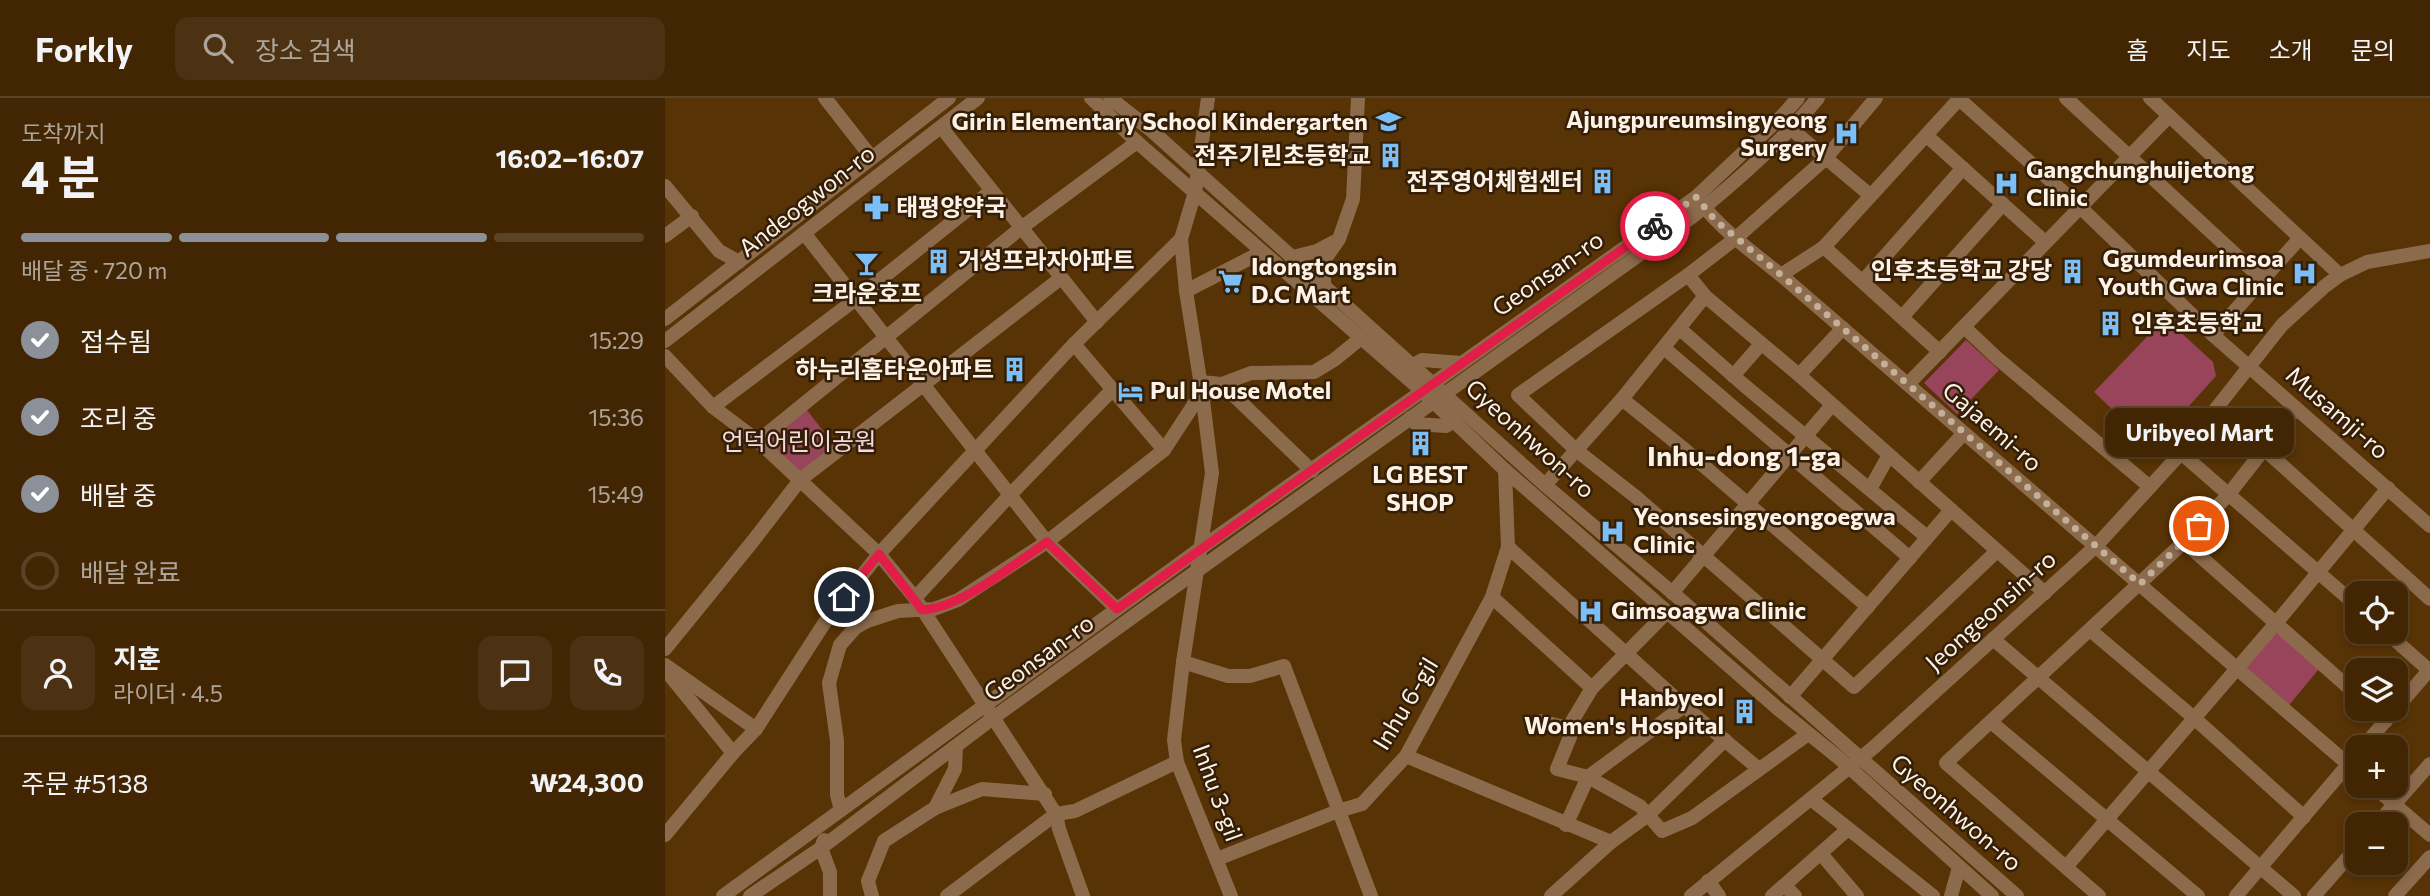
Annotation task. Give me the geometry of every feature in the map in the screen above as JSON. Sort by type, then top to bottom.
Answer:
[{"type":"street","points":[[825,98],[871,158]]},
{"type":"street","name":"Andeogwon-ro","points":[[665,318],[949,98]]},
{"type":"street","name":"Andeogwon-ro","points":[[665,341],[978,98]]},
{"type":"street","name":"Gyeonhwon-ro","points":[[1091,98],[1137,142],[1361,338],[1427,387],[1545,485],[1790,697],[1959,867],[1993,896]]},
{"type":"street","name":"Gyeonhwon-ro","points":[[1110,98],[1151,131],[1413,365],[1427,387]]},
{"type":"street","points":[[665,835],[756,729],[827,619],[879,554],[1074,344],[1181,239],[1195,191],[1208,98]]},
{"type":"street","points":[[1293,257],[1322,254],[1339,239],[1353,199],[1358,98]]},
{"type":"street","name":"Geonsan-ro","points":[[723,896],[1427,387],[1700,202],[1798,98]]},
{"type":"street","name":"Geonsan-ro","points":[[750,896],[821,848],[993,718],[1439,397],[1700,202],[1790,128],[1818,98]]},
{"type":"street","points":[[1876,98],[1825,159],[1736,238],[1518,395],[1576,450],[1636,497],[1854,687],[1997,551]]},
{"type":"street","points":[[1781,275],[1825,247],[1959,98]]},
{"type":"street","name":"Musamji-ro","points":[[1959,98],[2080,207],[2213,335],[2430,526]]},
{"type":"street","points":[[2150,98],[2340,275]]},
{"type":"street","points":[[2071,103],[2262,279]]},
{"type":"street","points":[[1908,384],[2169,116]]},
{"type":"street","points":[[941,127],[1097,322]]},
{"type":"street","points":[[1790,128],[1870,195]]},
{"type":"street","points":[[1927,135],[2045,242]]},
{"type":"street","points":[[758,441],[1021,228],[1137,142]]},
{"type":"street","points":[[1863,281],[1963,168]]},
{"type":"street","points":[[665,186],[719,251],[739,262]]},
{"type":"street","points":[[713,407],[856,299],[991,191]]},
{"type":"street","name":"Gajaemi-ro","points":[[1700,202],[1715,220],[2236,667],[2345,757]]},
{"type":"street","points":[[1902,317],[2003,204]]},
{"type":"street","points":[[665,236],[692,216]]},
{"type":"street","points":[[804,233],[1047,542],[1117,609]]},
{"type":"street","points":[[2213,335],[2300,238]]},
{"type":"street","name":"Inhu 3-gil","points":[[1181,239],[1212,473],[1174,740],[1177,762],[1231,896]]},
{"type":"street","points":[[1825,247],[1940,352]]},
{"type":"street","name":"Jeongeonsin-ro","points":[[1691,896],[1855,763],[2096,547],[2181,453],[2282,325],[2325,286],[2340,275],[2367,262],[2430,251]]},
{"type":"street","points":[[1186,291],[1262,252]]},
{"type":"street","points":[[1322,254],[1324,284]]},
{"type":"street","points":[[1688,275],[1705,296],[1799,375],[2045,593]]},
{"type":"street","points":[[665,649],[800,480],[1061,278]]},
{"type":"street","points":[[1545,485],[1622,399],[1705,296]]},
{"type":"street","points":[[1964,327],[1997,358],[2151,487]]},
{"type":"street","points":[[1799,375],[1843,328]]},
{"type":"street","points":[[1679,329],[1927,537]]},
{"type":"street","points":[[919,604],[934,609],[958,600],[1047,542],[1164,450],[1201,387],[1222,384],[1251,373],[1314,372],[1361,338]]},
{"type":"street","points":[[1074,344],[1164,450]]},
{"type":"street","points":[[1733,376],[1765,347]]},
{"type":"street","points":[[1664,348],[1910,558]]},
{"type":"street","points":[[665,356],[713,407],[758,441],[879,554],[919,604],[1045,794],[1056,814],[1083,896]]},
{"type":"street","points":[[1413,365],[1422,360],[1462,363]]},
{"type":"street","points":[[1222,384],[1312,471]]},
{"type":"street","points":[[830,896],[829,872],[821,848],[837,814],[837,741],[829,683],[840,645],[855,628],[867,621],[919,604],[1010,495],[1113,389]]},
{"type":"street","name":"Gyeonhwon-ro","points":[[1439,397],[1454,421],[1505,470],[1808,734],[1855,763],[2017,896]]},
{"type":"street","points":[[1622,399],[1868,607]]},
{"type":"street","points":[[1672,593],[1832,405]]},
{"type":"street","points":[[2099,896],[1946,763],[2184,542],[2229,494],[2296,408]]},
{"type":"street","points":[[1410,418],[1416,424],[1446,426],[1454,421]]},
{"type":"street","points":[[1919,482],[1964,433]]},
{"type":"street","points":[[2264,449],[2430,599]]},
{"type":"street","points":[[2181,453],[2345,595]]},
{"type":"street","points":[[1870,489],[1889,455]]},
{"type":"street","name":"Inhu 6-gil","points":[[1217,859],[1362,804],[1406,756],[1492,597],[1508,547],[1505,470]]},
{"type":"street","points":[[2066,867],[2277,622],[2388,488]]},
{"type":"street","points":[[1790,697],[1951,510]]},
{"type":"street","points":[[2184,542],[2345,684]]},
{"type":"street","points":[[1508,547],[1684,706],[1759,769]]},
{"type":"street","points":[[1492,597],[1593,688]]},
{"type":"street","points":[[1667,612],[1593,688],[1568,728],[1570,737],[1557,769],[1588,777],[1640,806],[1662,831],[1692,817],[1808,734]]},
{"type":"street","points":[[2090,630],[2304,817]]},
{"type":"street","points":[[1993,639],[2294,896]]},
{"type":"street","points":[[2400,644],[2430,670],[2408,695]]},
{"type":"street","points":[[1183,662],[1228,676],[1249,676],[1284,666],[1371,896]]},
{"type":"street","points":[[665,667],[756,729]]},
{"type":"street","points":[[665,667],[733,753]]},
{"type":"street","points":[[1566,825],[1588,777],[1684,706]]},
{"type":"street","points":[[1540,721],[1568,728]]},
{"type":"street","points":[[2373,735],[2385,721]]},
{"type":"street","points":[[1991,722],[2198,896]]},
{"type":"street","points":[[1551,896],[1611,842],[1648,815],[1725,740]]},
{"type":"street","points":[[935,808],[955,769],[956,746]]},
{"type":"street","points":[[1406,756],[1611,842]]},
{"type":"street","points":[[947,896],[1056,814],[1075,811],[1177,762]]},
{"type":"street","points":[[2388,812],[2430,764]]},
{"type":"street","points":[[2236,896],[2345,774]]},
{"type":"street","points":[[872,896],[868,881],[884,841],[935,808],[982,789],[1045,794]]},
{"type":"street","points":[[2388,798],[2430,835]]},
{"type":"street","points":[[1811,799],[1933,896]]},
{"type":"street","points":[[1772,896],[1790,891],[1848,829]]},
{"type":"street","points":[[1822,855],[1857,896]]},
{"type":"street","points":[[2396,896],[2430,857]]},
{"type":"street","points":[[2314,896],[2345,861]]},
{"type":"street","points":[[1951,896],[1959,867]]},
{"type":"street","points":[[1708,881],[1719,896]]},
{"type":"green space","points":[[2165,318],[2213,362],[2216,376],[2152,447],[2094,392]]},
{"type":"green space","points":[[1966,340],[1999,370],[1957,414],[1924,383]]},
{"type":"green space","name":"언덕어린이공원","points":[[803,405],[838,450],[798,478],[758,441]]},
{"type":"green space","points":[[2277,622],[2323,664],[2285,710],[2236,667]]},
{"type":"way so far","points":[[1655,226],[1696,197],[1715,220],[2140,584],[2199,526]]},
{"type":"place","name":"Girin Elementary School Kindergarten","points":[[1388,122]]},
{"type":"place","name":"Ajungpureumsingyeong Surgery","points":[[1847,134]]},
{"type":"place","name":"전주기린초등학교","points":[[1391,156]]},
{"type":"place","name":"전주영어체험센터","points":[[1603,182]]},
{"type":"place","name":"Gangchunghuijetong Clinic","points":[[2006,184]]},
{"type":"place","name":"태평양약국","points":[[876,208]]},
{"type":"place","name":"거성프라자아파트","points":[[938,261]]},
{"type":"place","name":"크라운호프","points":[[867,263]]},
{"type":"place","name":"인후초등학교 강당","points":[[2072,271]]},
{"type":"place","name":"Ggumdeurimsoa Youth Gwa Clinic","points":[[2304,273]]},
{"type":"place","name":"Idongtongsin D.C Mart","points":[[1231,281]]},
{"type":"place","name":"인후초등학교","points":[[2111,324]]},
{"type":"place","name":"하누리홈타운아파트","points":[[1014,370]]},
{"type":"place","name":"Pul House Motel","points":[[1130,391]]},
{"type":"place","name":"LG BEST SHOP","points":[[1420,444]]},
{"type":"place","name":"Uribyeol Mart","points":[[2199,526]]},
{"type":"place","name":"Yeonsesingyeongoegwa Clinic","points":[[1613,531]]},
{"type":"place","name":"Gimsoagwa Clinic","points":[[1591,611]]},
{"type":"place","name":"Hanbyeol Women's Hospital","points":[[1744,712]]},
{"type":"district","name":"Inhu-dong 1-ga","points":[[1744,456]]},
{"type":"route","points":[[844,597],[879,554],[922,610],[934,609],[958,600],[1047,542],[1117,609],[1655,226]]}]
